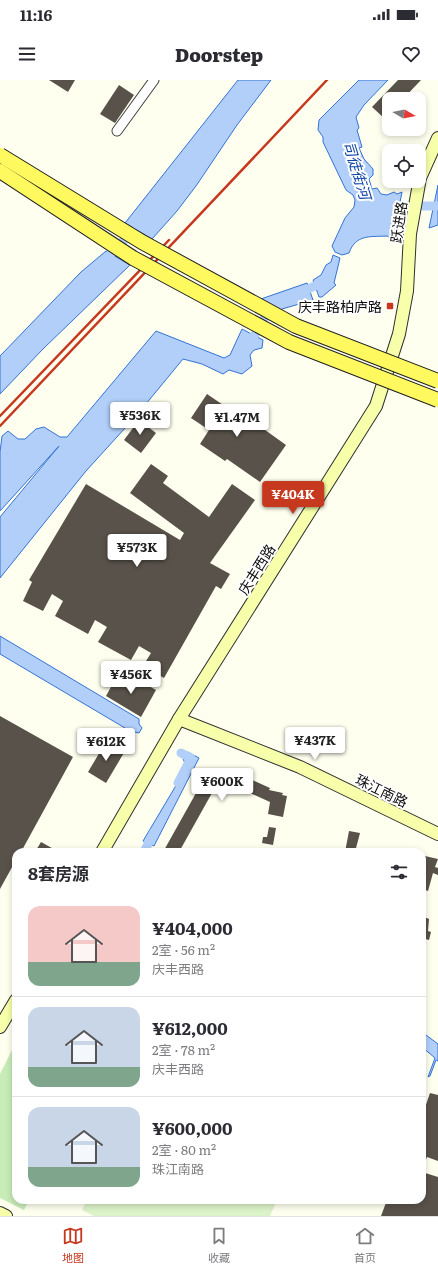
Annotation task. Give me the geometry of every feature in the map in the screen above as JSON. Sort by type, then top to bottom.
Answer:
[{"type":"main road","points":[[0,155],[142,242],[296,326],[438,380]]},
{"type":"main road","points":[[0,171],[133,258],[289,342],[438,400]]},
{"type":"street","points":[[117,131],[154,80]]},
{"type":"street","name":"跃进路","points":[[407,291],[410,234],[420,178],[438,138]]},
{"type":"street","name":"庆丰西路","points":[[104,848],[179,719],[376,406],[399,334],[407,291]]},
{"type":"street","name":"珠江南路","points":[[179,719],[300,767],[438,834]]},
{"type":"street","points":[[0,1027],[12,1007]]},
{"type":"street","points":[[0,1213],[6,1216]]},
{"type":"green space","points":[[12,1050],[12,1204],[0,1198],[0,1074]]},
{"type":"green space","points":[[12,1204],[27,1204],[24,1210]]},
{"type":"green space","points":[[85,1204],[275,1204],[270,1216],[94,1216],[82,1210]]},
{"type":"water","points":[[238,80],[271,80],[237,125],[196,186],[177,211],[152,239],[125,223]]},
{"type":"water","points":[[359,80],[388,80],[364,105],[356,117],[359,128],[357,130],[362,147],[359,148],[364,159],[373,169],[373,175],[369,179],[372,189],[377,188],[381,194],[387,195],[394,192],[397,194],[402,192],[393,238],[387,236],[364,238],[356,242],[349,253],[342,255],[335,252],[332,246],[345,218],[354,207],[355,200],[353,195],[346,190],[323,142],[323,137],[318,130],[319,120]]},
{"type":"water","points":[[438,185],[438,225],[429,228]]},
{"type":"water","points":[[106,251],[130,265],[43,349],[0,394],[0,356],[81,272]]},
{"type":"water","points":[[333,255],[340,258],[334,283],[336,285],[322,297],[319,297],[313,280],[321,275],[326,265],[331,262]]},
{"type":"water","points":[[307,283],[313,300],[282,309],[280,312],[258,300]]},
{"type":"water","points":[[242,329],[263,340],[262,348],[254,350],[250,355],[252,366],[242,374],[229,370],[223,374],[202,364],[183,359],[136,416],[86,471],[0,578],[0,517],[59,446],[0,511],[0,452],[2,436],[8,431],[18,439],[25,439],[36,429],[44,427],[60,437],[67,437],[156,331],[224,358],[230,355]]},
{"type":"water","points":[[0,636],[139,719],[139,724],[142,728],[139,733],[134,732],[133,735],[125,728],[0,654]]},
{"type":"water","points":[[188,752],[199,758],[154,846],[143,841],[187,767],[183,759]]},
{"type":"water","points":[[426,1035],[438,1044],[438,1061],[436,1060],[430,1076],[428,1077],[435,1058],[426,1050]]},
{"type":"building","points":[[49,80],[75,80],[68,92]]},
{"type":"building","points":[[398,80],[421,80],[410,92],[386,92]]},
{"type":"building","points":[[119,85],[134,95],[115,123],[100,114]]},
{"type":"building","points":[[382,97],[382,116],[372,107]]},
{"type":"building","points":[[207,394],[229,409],[232,406],[286,445],[260,482],[227,459],[225,461],[200,444],[209,430],[191,418]]},
{"type":"building","points":[[139,420],[156,433],[141,453],[124,440]]},
{"type":"building","points":[[151,464],[168,476],[163,483],[209,517],[232,484],[255,500],[210,563],[230,574],[221,589],[216,586],[164,678],[143,666],[151,653],[139,646],[131,660],[98,642],[107,627],[95,620],[88,634],[55,616],[63,601],[52,594],[43,611],[23,601],[32,582],[29,580],[86,484],[180,540],[184,533],[130,493]]},
{"type":"building","points":[[117,676],[135,685],[138,680],[156,690],[141,717],[106,696]]},
{"type":"building","points":[[0,716],[73,757],[23,848],[12,848],[12,867],[0,889]]},
{"type":"building","points":[[107,740],[125,751],[106,783],[88,772]]},
{"type":"building","points":[[215,769],[228,769],[270,788],[269,790],[283,793],[282,795],[287,796],[283,817],[268,814],[270,802],[226,782],[217,784],[181,848],[165,848],[205,777]]},
{"type":"building","points":[[269,827],[276,828],[273,845],[262,843],[263,837],[267,837]]},
{"type":"building","points":[[349,831],[360,833],[356,848],[346,848]]},
{"type":"building","points":[[41,842],[52,848],[37,848]]},
{"type":"building","points":[[426,856],[438,859],[435,867],[438,868],[438,875],[433,873],[428,891],[426,890]]},
{"type":"building","points":[[426,918],[429,919],[428,931],[431,932],[429,940],[426,939]]},
{"type":"building","points":[[430,1093],[438,1095],[438,1161],[427,1157],[426,1160],[426,1104]]},
{"type":"building","points":[[426,1173],[438,1177],[438,1216],[381,1216],[386,1204],[426,1204]]},
{"type":"waterway","name":"司徒街河","points":[[387,206],[438,206]]},
{"type":"waterway","points":[[103,262],[133,231]]},
{"type":"waterway","points":[[298,294],[325,281]]},
{"type":"waterway","points":[[248,346],[271,307]]},
{"type":"waterway","points":[[178,783],[191,758],[181,753]]},
{"type":"waterway","points":[[146,848],[154,832]]},
{"type":"railway","points":[[0,426],[327,80]]},
{"type":"railway","points":[[0,416],[169,240]]},
{"type":"place","name":"庆丰路柏庐路","points":[[390,306]]}]
